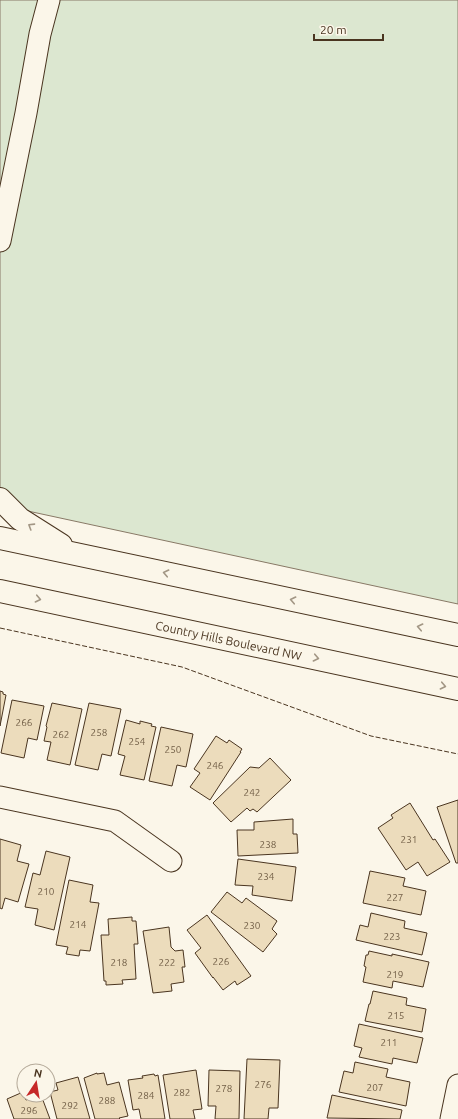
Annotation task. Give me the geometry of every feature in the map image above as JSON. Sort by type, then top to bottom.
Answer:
[{"type":"main road","points":[[0,499],[20,519],[76,554]]},
{"type":"main road","points":[[0,538],[458,635]]},
{"type":"main road","name":"Country Hills Boulevard NW","points":[[0,591],[458,689]]},
{"type":"street","points":[[0,241],[26,113],[40,34],[49,0]]},
{"type":"street","points":[[0,797],[115,821],[171,861]]},
{"type":"street","points":[[451,1119],[458,1085]]},
{"type":"green space","points":[[0,0],[458,0],[458,604],[0,505]]},
{"type":"building","points":[[0,691],[6,695],[0,726]]},
{"type":"building","points":[[12,700],[44,706],[37,740],[28,738],[24,758],[1,753]]},
{"type":"building","points":[[52,703],[82,709],[70,765],[47,760],[51,742],[44,741]]},
{"type":"building","points":[[89,703],[121,709],[111,756],[102,754],[98,770],[75,765]]},
{"type":"building","points":[[126,720],[140,724],[140,721],[152,724],[151,726],[156,727],[144,780],[120,775],[125,756],[118,754]]},
{"type":"building","points":[[161,727],[193,734],[186,767],[177,765],[172,786],[149,781]]},
{"type":"building","points":[[216,736],[227,743],[229,740],[242,749],[210,800],[190,787],[200,773],[194,769]]},
{"type":"building","points":[[270,758],[291,780],[257,812],[253,809],[250,811],[247,808],[231,822],[213,803],[250,767],[259,768]]},
{"type":"building","points":[[458,800],[458,863],[456,863],[437,807]]},
{"type":"building","points":[[410,803],[433,840],[435,839],[450,862],[427,876],[418,862],[406,870],[378,828],[393,818],[391,815]]},
{"type":"building","points":[[293,819],[293,834],[297,834],[298,853],[238,856],[237,830],[254,830],[254,822]]},
{"type":"building","points":[[0,839],[21,845],[17,861],[29,864],[18,902],[5,898],[2,909],[0,908]]},
{"type":"building","points":[[46,851],[70,857],[54,930],[35,925],[38,909],[25,907],[33,873],[40,875]]},
{"type":"building","points":[[238,859],[296,867],[292,901],[252,895],[253,886],[235,885]]},
{"type":"building","points":[[370,871],[405,878],[403,886],[426,891],[421,915],[363,903]]},
{"type":"building","points":[[69,880],[93,885],[90,902],[99,903],[90,951],[80,950],[79,956],[66,954],[68,947],[56,945]]},
{"type":"building","points":[[227,892],[242,903],[246,898],[277,921],[272,929],[277,934],[263,952],[211,912]]},
{"type":"building","points":[[371,913],[405,921],[404,928],[427,933],[422,955],[356,940],[360,925],[368,927]]},
{"type":"building","points":[[207,915],[251,976],[237,985],[235,981],[223,990],[195,953],[201,948],[187,930]]},
{"type":"building","points":[[132,917],[132,921],[136,921],[138,944],[134,944],[136,979],[122,980],[123,984],[106,985],[106,981],[104,981],[101,935],[109,935],[108,919]]},
{"type":"building","points":[[169,927],[171,947],[175,951],[183,950],[185,967],[182,967],[184,982],[171,984],[172,991],[153,993],[143,931]]},
{"type":"building","points":[[369,951],[429,962],[423,987],[393,981],[392,988],[363,982],[366,967],[364,966],[366,955],[368,955]]},
{"type":"building","points":[[373,991],[407,998],[406,1005],[426,1009],[422,1032],[365,1021]]},
{"type":"building","points":[[359,1024],[423,1038],[417,1063],[393,1058],[392,1064],[359,1057],[362,1048],[354,1046]]},
{"type":"building","points":[[247,1059],[280,1060],[278,1108],[269,1108],[268,1119],[244,1119]]},
{"type":"building","points":[[355,1062],[388,1069],[386,1077],[410,1082],[406,1106],[339,1092],[344,1071],[353,1073]]},
{"type":"building","points":[[196,1070],[202,1109],[193,1110],[195,1119],[170,1119],[163,1075]]},
{"type":"building","points":[[209,1070],[240,1071],[239,1119],[215,1119],[216,1106],[208,1106]]},
{"type":"building","points":[[97,1073],[104,1073],[107,1085],[119,1082],[128,1116],[119,1118],[120,1119],[95,1119],[84,1078]]},
{"type":"building","points":[[154,1074],[155,1076],[158,1075],[165,1119],[141,1119],[139,1109],[133,1110],[128,1080],[143,1078],[142,1076]]},
{"type":"building","points":[[78,1077],[90,1119],[57,1119],[53,1103],[56,1103],[56,1090],[58,1090],[56,1083]]},
{"type":"building","points":[[16,1095],[16,1103],[44,1103],[50,1119],[14,1119],[7,1099]]},
{"type":"building","points":[[332,1095],[402,1110],[400,1119],[327,1118]]},
{"type":"fence","points":[[0,628],[182,667],[371,736],[458,754]]}]
